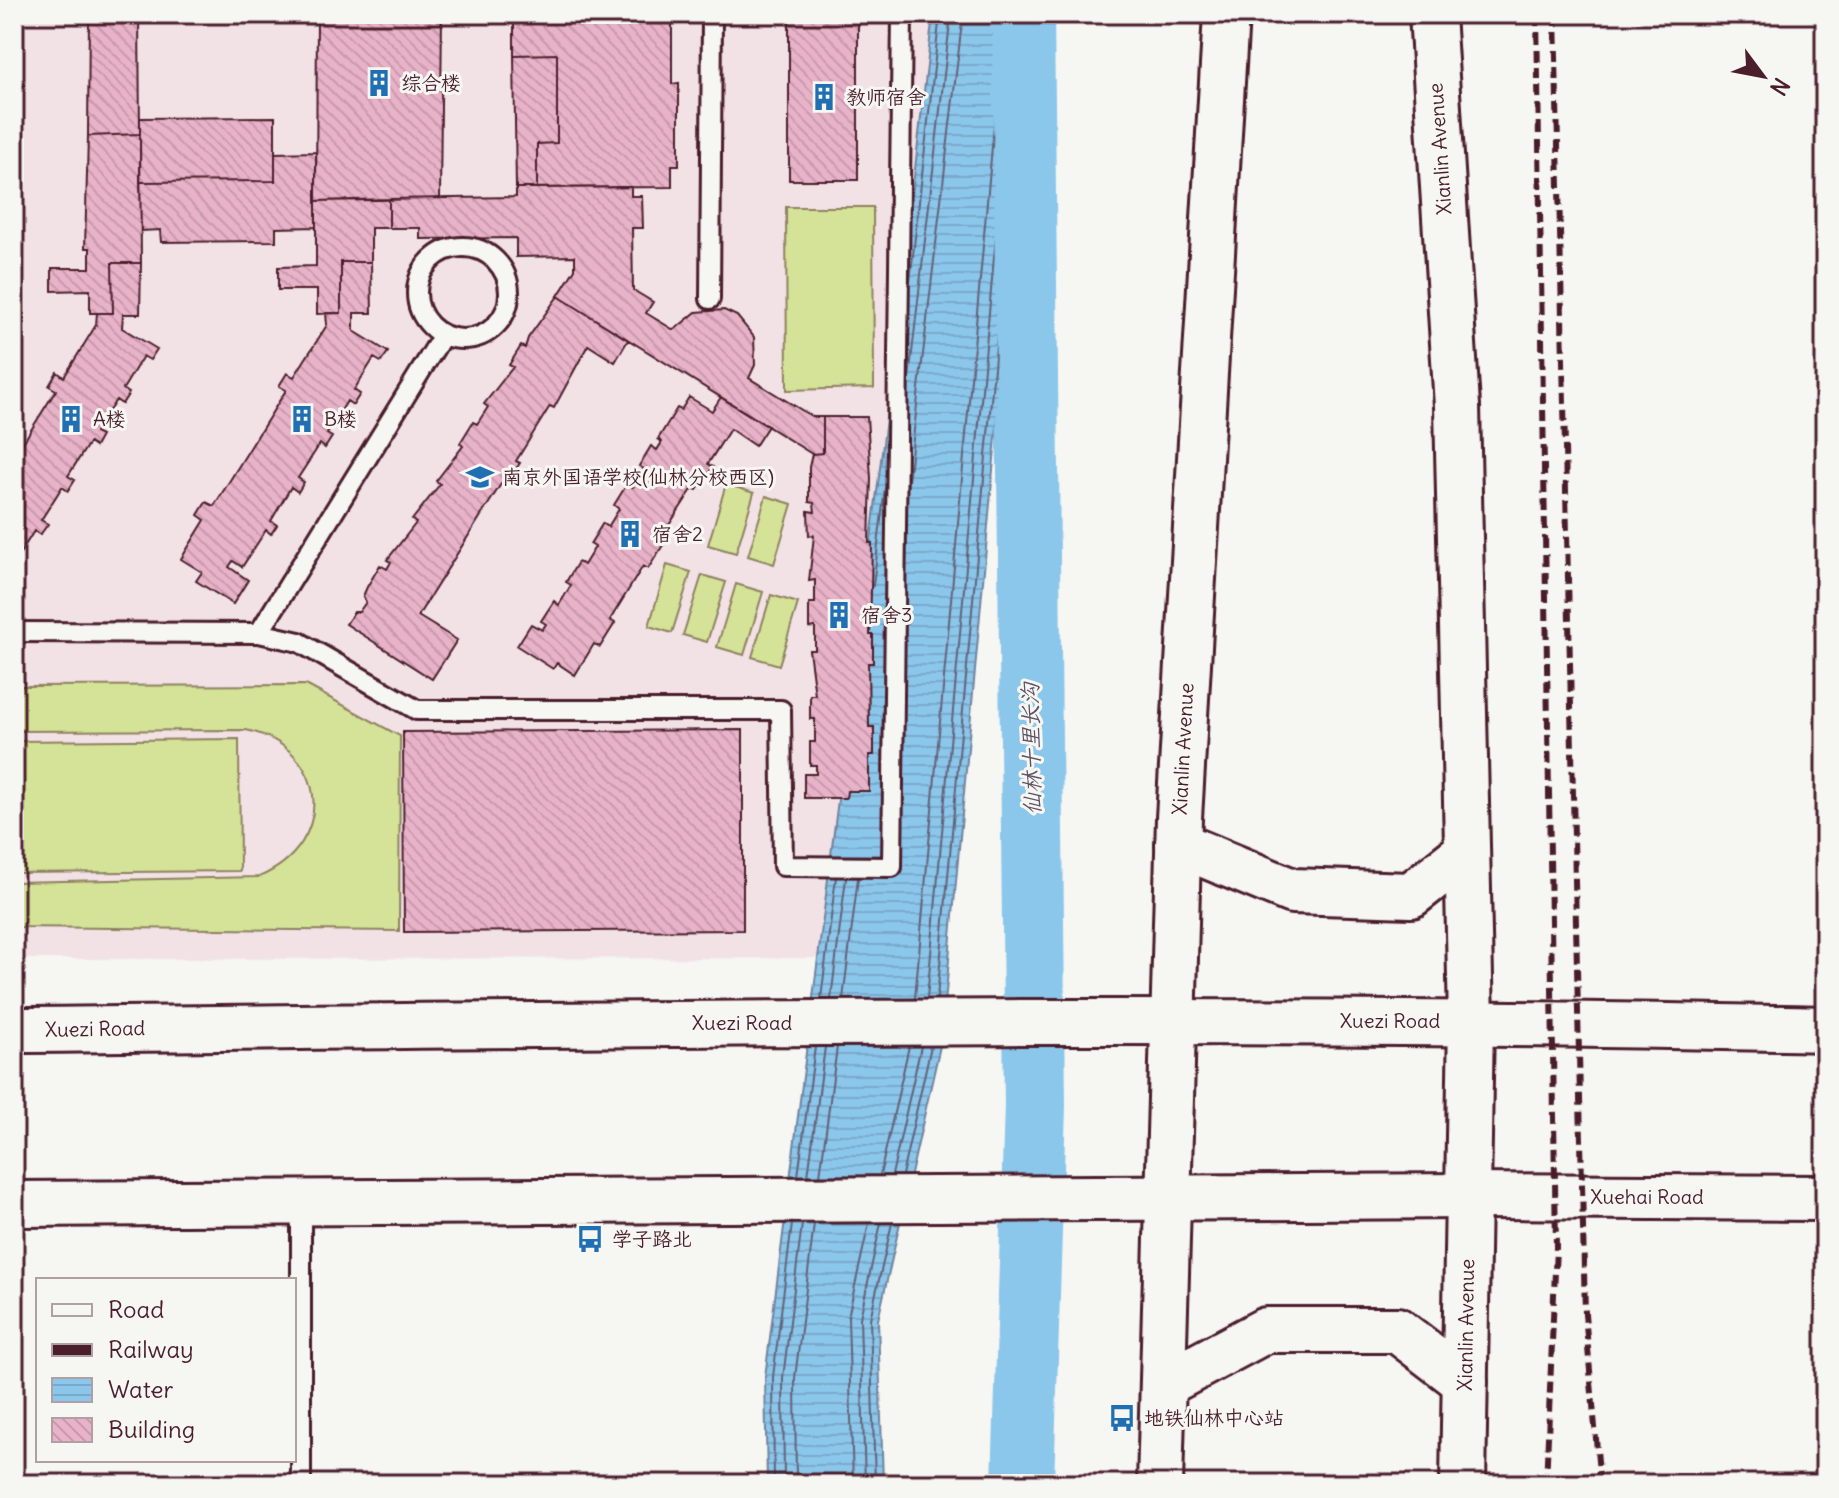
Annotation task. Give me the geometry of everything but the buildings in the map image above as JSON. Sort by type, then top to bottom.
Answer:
[{"type":"main road","name":"Xianlin Avenue","points":[[1160,1484],[1178,844],[1226,14]]},
{"type":"main road","name":"Xianlin Avenue","points":[[1432,14],[1457,406],[1471,1021],[1463,1484]]},
{"type":"main road","points":[[1178,844],[1292,891],[1411,895],[1467,851]]},
{"type":"main road","name":"Xuezi Road","points":[[14,1030],[1079,1020],[1471,1021]]},
{"type":"main road","points":[[1471,1021],[1825,1029]]},
{"type":"main road","points":[[14,1204],[1468,1196]]},
{"type":"main road","name":"Xuehai Road","points":[[1468,1196],[1825,1198]]},
{"type":"main road","points":[[1163,1385],[1266,1330],[1397,1330],[1465,1382]]},
{"type":"lane","points":[[710,299],[712,14]]},
{"type":"lane","points":[[14,632],[259,633],[299,642],[417,710],[781,710],[783,866],[892,867],[902,14]]},
{"type":"lane","points":[[470,247],[483,252],[495,260],[509,285],[505,314],[496,326],[471,339],[443,335],[422,315],[417,287],[421,273],[441,252],[470,247]]},
{"type":"lane","points":[[259,633],[443,335]]},
{"type":"lane","points":[[301,1202],[301,1484]]},
{"type":"shaded area","name":"南京外国语学校(仙林分校西区)","points":[[14,14],[950,14],[922,958],[14,959]]},
{"type":"green space","points":[[786,207],[873,207],[874,388],[787,390]]},
{"type":"green space","points":[[726,484],[754,493],[736,553],[708,545]]},
{"type":"green space","points":[[766,496],[792,504],[774,564],[748,556]]},
{"type":"green space","points":[[667,565],[691,572],[672,633],[649,626]]},
{"type":"green space","points":[[702,575],[726,582],[707,642],[683,635]]},
{"type":"green space","points":[[736,584],[763,592],[744,655],[717,647]]},
{"type":"green space","points":[[771,595],[798,603],[779,665],[752,657]]},
{"type":"green space","points":[[306,685],[400,736],[399,931],[14,927],[14,882],[259,877],[284,862],[302,843],[311,821],[313,798],[308,776],[294,756],[274,740],[246,730],[14,731],[14,686]]},
{"type":"green space","points":[[239,739],[240,871],[14,873],[14,741]]},
{"type":"water","points":[[933,14],[1034,14],[942,1037],[878,1320],[883,1484],[767,1484],[765,1377],[883,444]]},
{"type":"waterway","name":"仙林十里长沟","points":[[1023,14],[1035,1105],[1023,1484]]},
{"type":"railway","points":[[1537,14],[1556,1247],[1546,1484]]},
{"type":"railway","points":[[1555,14],[1585,1314],[1600,1484]]},
{"type":"place","name":"综合楼","points":[[379,83]]},
{"type":"place","name":"教师宿舍","points":[[824,97]]},
{"type":"place","name":"A楼","points":[[71,419]]},
{"type":"place","name":"B楼","points":[[302,419]]},
{"type":"place","name":"南京外国语学校(仙林分校西区)","points":[[480,477]]},
{"type":"place","name":"宿舍2","points":[[630,534]]},
{"type":"place","name":"宿舍3","points":[[839,615]]},
{"type":"place","name":"学子路北","points":[[590,1239]]},
{"type":"place","name":"地铁仙林中心站","points":[[1122,1418]]}]
